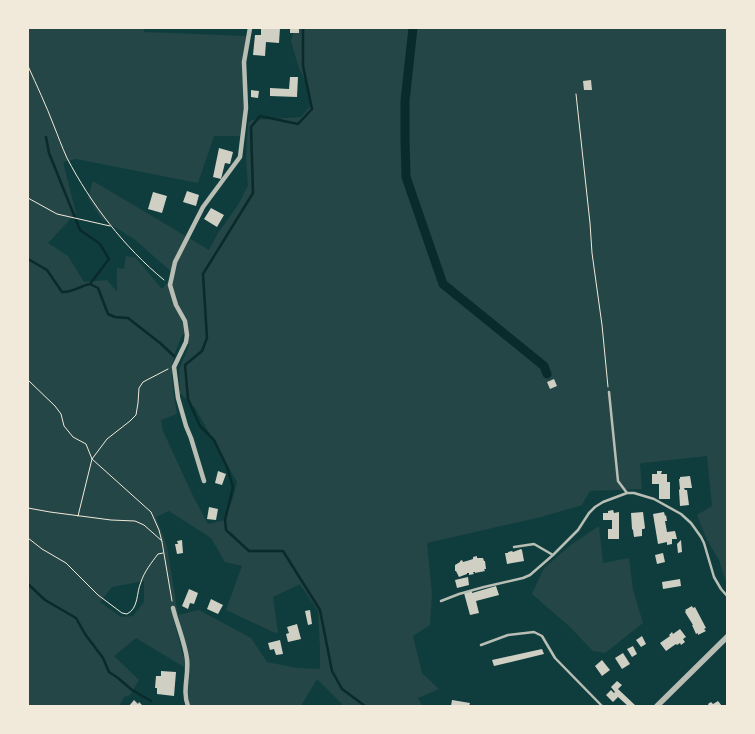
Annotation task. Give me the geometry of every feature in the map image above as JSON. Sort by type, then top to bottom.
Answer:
[{"type":"street","points":[[204,482],[178,398],[174,366],[186,342],[187,335],[185,321],[176,305],[170,286],[175,262],[202,207],[240,157],[246,108],[244,62],[250,28]]},
{"type":"street","points":[[173,608],[187,658],[188,667],[185,690],[188,706]]},
{"type":"street","points":[[657,706],[728,636]]},
{"type":"lane","points":[[609,392],[618,481],[627,493]]},
{"type":"lane","points":[[441,601],[530,575],[578,530],[595,507],[602,502],[627,493],[634,493],[654,499],[669,506],[691,523],[704,543],[714,577],[728,597]]},
{"type":"lane","points":[[514,547],[534,544],[553,554]]},
{"type":"lane","points":[[481,645],[508,635],[534,632],[542,636],[554,658],[602,706]]},
{"type":"path","points":[[28,66],[67,157],[87,192],[111,226],[148,266],[170,286]]},
{"type":"path","points":[[576,94],[592,253],[609,392]]},
{"type":"path","points":[[28,198],[58,214],[111,226]]},
{"type":"path","points":[[78,516],[92,459],[107,439],[136,415],[139,388],[143,382],[174,366]]},
{"type":"path","points":[[28,380],[55,406],[61,414],[64,426],[73,437],[86,444],[92,459],[151,512],[162,542],[173,608]]},
{"type":"path","points":[[28,508],[78,516],[135,521],[144,525],[162,542]]},
{"type":"path","points":[[28,538],[66,563],[98,595],[122,613],[127,614],[132,612],[137,602],[141,581],[158,554],[164,553]]},
{"type":"shaded area","points":[[28,28],[144,28],[144,32],[246,36],[242,62],[245,105],[240,136],[214,136],[198,183],[76,159],[63,162],[76,213],[48,243],[68,256],[84,282],[107,280],[117,292],[117,268],[124,269],[126,256],[136,258],[162,289],[174,274],[134,239],[102,219],[88,198],[93,181],[209,250],[248,186],[246,158],[248,123],[252,120],[301,117],[312,104],[308,87],[299,68],[291,41],[295,28],[727,28],[727,585],[719,560],[707,540],[697,515],[712,506],[707,456],[643,463],[640,464],[642,489],[590,491],[582,505],[541,517],[427,543],[432,594],[430,625],[413,636],[422,673],[439,689],[418,698],[422,706],[346,706],[317,679],[301,706],[190,706],[184,667],[136,638],[114,656],[139,680],[130,695],[124,697],[119,706],[28,706]],"holes":[[[183,334],[189,345],[179,370],[180,393],[195,408],[237,482],[225,520],[208,524],[163,431],[161,420],[177,414],[172,373],[178,345]],[[169,511],[211,538],[225,562],[242,566],[226,610],[273,632],[278,633],[273,597],[300,584],[318,611],[320,669],[297,668],[267,662],[251,638],[199,610],[178,615],[167,546],[156,517]],[[144,581],[144,602],[133,616],[121,617],[100,602],[112,587]],[[178,615],[189,660],[183,656],[173,616]]]},
{"type":"shaded area","points":[[599,526],[603,563],[629,558],[633,590],[643,623],[605,653],[593,651],[570,627],[532,594],[544,568],[572,544]]},
{"type":"building","points":[[261,28],[280,28],[279,43],[266,42],[265,56],[253,55],[255,35],[261,35]]},
{"type":"building","points":[[290,28],[299,28],[299,33],[290,33]]},
{"type":"building","points":[[290,77],[298,77],[297,97],[270,96],[270,88],[289,89]]},
{"type":"building","points":[[591,80],[592,90],[584,90],[583,81]]},
{"type":"building","points":[[251,90],[259,91],[258,98],[251,97]]},
{"type":"building","points":[[219,148],[233,152],[230,164],[225,163],[221,179],[213,177]]},
{"type":"building","points":[[187,191],[199,195],[196,206],[183,202]]},
{"type":"building","points":[[153,192],[167,196],[162,213],[148,209]]},
{"type":"building","points":[[211,208],[224,215],[217,227],[204,219]]},
{"type":"building","points":[[554,379],[557,386],[550,389],[547,382]]},
{"type":"building","points":[[218,471],[226,474],[222,485],[215,483]]},
{"type":"building","points":[[657,471],[662,471],[661,474],[667,474],[667,482],[670,482],[670,499],[659,499],[659,484],[652,484],[652,474],[657,474]]},
{"type":"building","points":[[690,476],[692,488],[684,488],[687,490],[689,505],[680,506],[679,479],[680,477]]},
{"type":"building","points":[[209,507],[218,509],[216,520],[207,519]]},
{"type":"building","points":[[613,510],[614,513],[619,512],[619,539],[608,539],[608,529],[612,529],[612,520],[603,520],[603,513]]},
{"type":"building","points":[[643,512],[645,528],[642,529],[642,536],[634,537],[631,513]]},
{"type":"building","points":[[664,512],[667,521],[665,521],[667,532],[675,531],[677,539],[672,539],[672,544],[667,545],[667,542],[658,544],[653,514]]},
{"type":"building","points":[[182,540],[183,553],[177,554],[175,544],[178,544],[177,541]]},
{"type":"building","points":[[681,540],[682,552],[678,553],[677,544]]},
{"type":"building","points":[[521,549],[524,561],[507,564],[505,553]]},
{"type":"building","points":[[663,553],[665,562],[657,564],[655,555]]},
{"type":"building","points":[[477,556],[477,558],[483,558],[485,561],[485,571],[473,572],[474,574],[469,575],[467,573],[459,577],[455,571],[455,565],[462,560],[463,562]]},
{"type":"building","points":[[468,577],[469,585],[457,588],[455,580]]},
{"type":"building","points":[[680,579],[681,586],[663,589],[662,582]]},
{"type":"building","points":[[496,586],[499,595],[476,601],[479,613],[470,615],[464,593],[472,591],[472,593]]},
{"type":"building","points":[[189,589],[198,593],[194,604],[190,603],[188,609],[182,606]]},
{"type":"building","points":[[211,599],[223,605],[218,614],[207,609]]},
{"type":"building","points":[[692,606],[693,608],[695,607],[706,628],[704,629],[706,631],[698,635],[685,612],[685,610]]},
{"type":"building","points":[[310,610],[312,624],[308,625],[305,611]]},
{"type":"building","points":[[297,624],[301,639],[288,642],[286,634],[289,633],[287,627]]},
{"type":"building","points":[[680,629],[686,637],[683,639],[685,642],[681,645],[680,643],[676,644],[666,651],[660,643],[670,636],[672,632],[673,634]]},
{"type":"building","points":[[642,636],[646,644],[641,647],[636,640]]},
{"type":"building","points":[[280,640],[283,654],[276,655],[274,649],[270,650],[268,643]]},
{"type":"building","points":[[633,646],[637,654],[632,657],[627,649]]},
{"type":"building","points":[[542,649],[544,654],[494,666],[492,660]]},
{"type":"building","points":[[623,653],[630,664],[622,669],[615,658]]},
{"type":"building","points":[[602,660],[610,670],[602,676],[595,666]]},
{"type":"building","points":[[161,671],[176,672],[174,696],[157,694],[157,688],[155,688],[156,676],[161,676]]},
{"type":"building","points":[[617,681],[622,685],[618,689],[636,706],[628,706],[618,697],[613,702],[606,695],[611,690],[615,692],[611,687]]},
{"type":"building","points":[[134,700],[138,704],[139,702],[142,705],[129,706]]},
{"type":"building","points":[[452,700],[470,703],[469,706],[451,706]]},
{"type":"building","points":[[718,701],[722,706],[709,706],[708,704],[711,702],[713,704]]},
{"type":"waterway","points":[[303,28],[303,66],[312,109],[298,124],[260,116],[251,127],[253,193],[203,274],[207,338],[202,351],[185,365],[188,399],[200,426],[214,440],[227,467],[233,487],[225,520],[226,530],[249,551],[283,551],[320,610],[332,671],[342,689],[365,706]]},
{"type":"waterway","points":[[413,28],[405,101],[406,177],[443,284],[544,366],[547,374]]},
{"type":"waterway","points":[[46,137],[49,153],[80,230],[100,244],[109,259],[90,284]]},
{"type":"waterway","points":[[28,259],[47,270],[62,292],[90,284],[98,288],[108,314],[115,317],[128,318],[174,356]]},
{"type":"waterway","points":[[28,584],[45,600],[76,618],[103,658],[109,672],[132,690],[151,701]]}]
